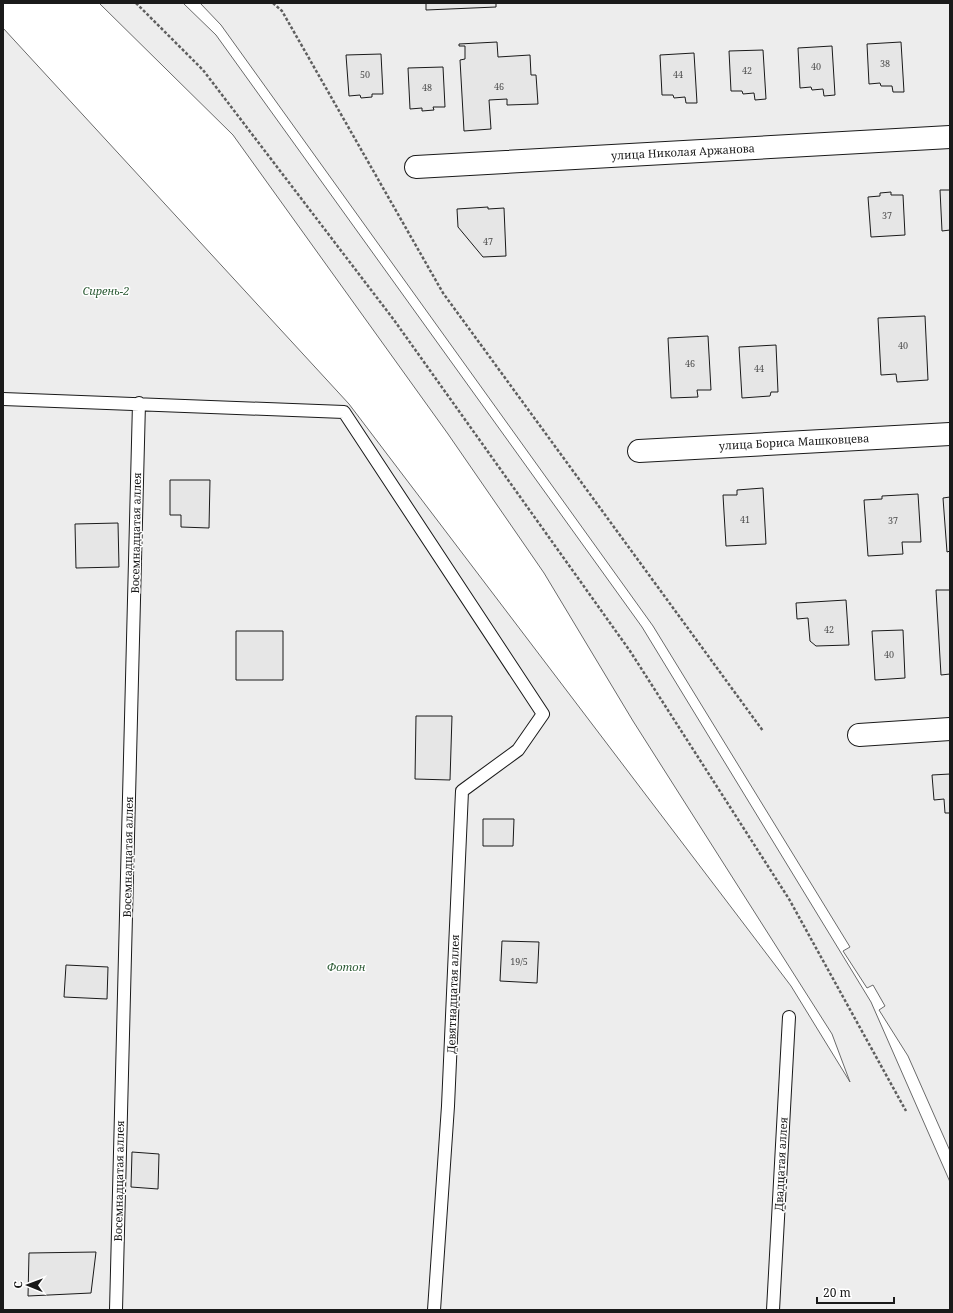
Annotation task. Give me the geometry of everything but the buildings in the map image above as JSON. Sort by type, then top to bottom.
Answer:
[{"type":"street","name":"улица Николая Аржанова","points":[[416,167],[950,137]]},
{"type":"street","name":"улица Бориса Машковцева","points":[[639,451],[950,434]]},
{"type":"street","points":[[858,735],[950,729]]},
{"type":"lane","points":[[3,399],[139,403]]},
{"type":"lane","name":"Девятнадцатая аллея","points":[[139,403],[344,412],[543,714],[518,750],[462,791],[448,1106],[434,1310]]},
{"type":"lane","name":"Восемнадцатая аллея","points":[[116,1310],[139,403]]},
{"type":"lane","name":"Двадцатая аллея","points":[[773,1310],[789,1017]]},
{"type":"path","points":[[136,3],[203,70],[394,320],[630,650],[789,899],[906,1111]]},
{"type":"path","points":[[273,3],[282,11],[443,293],[763,731]]},
{"type":"green space","name":"Фотон","points":[[99,3],[183,3],[216,35],[642,627],[871,1002],[950,1182],[950,1310],[3,1310],[3,28],[349,404],[791,986],[850,1082],[832,1034],[633,721],[544,573],[448,434],[233,135]]},
{"type":"green space","points":[[200,3],[950,3],[950,1151],[908,1056],[879,1010],[885,1006],[873,985],[867,988],[843,951],[850,947],[653,626],[221,25]]},
{"type":"park label","name":"Сирень-2","points":[[106,291]]}]
